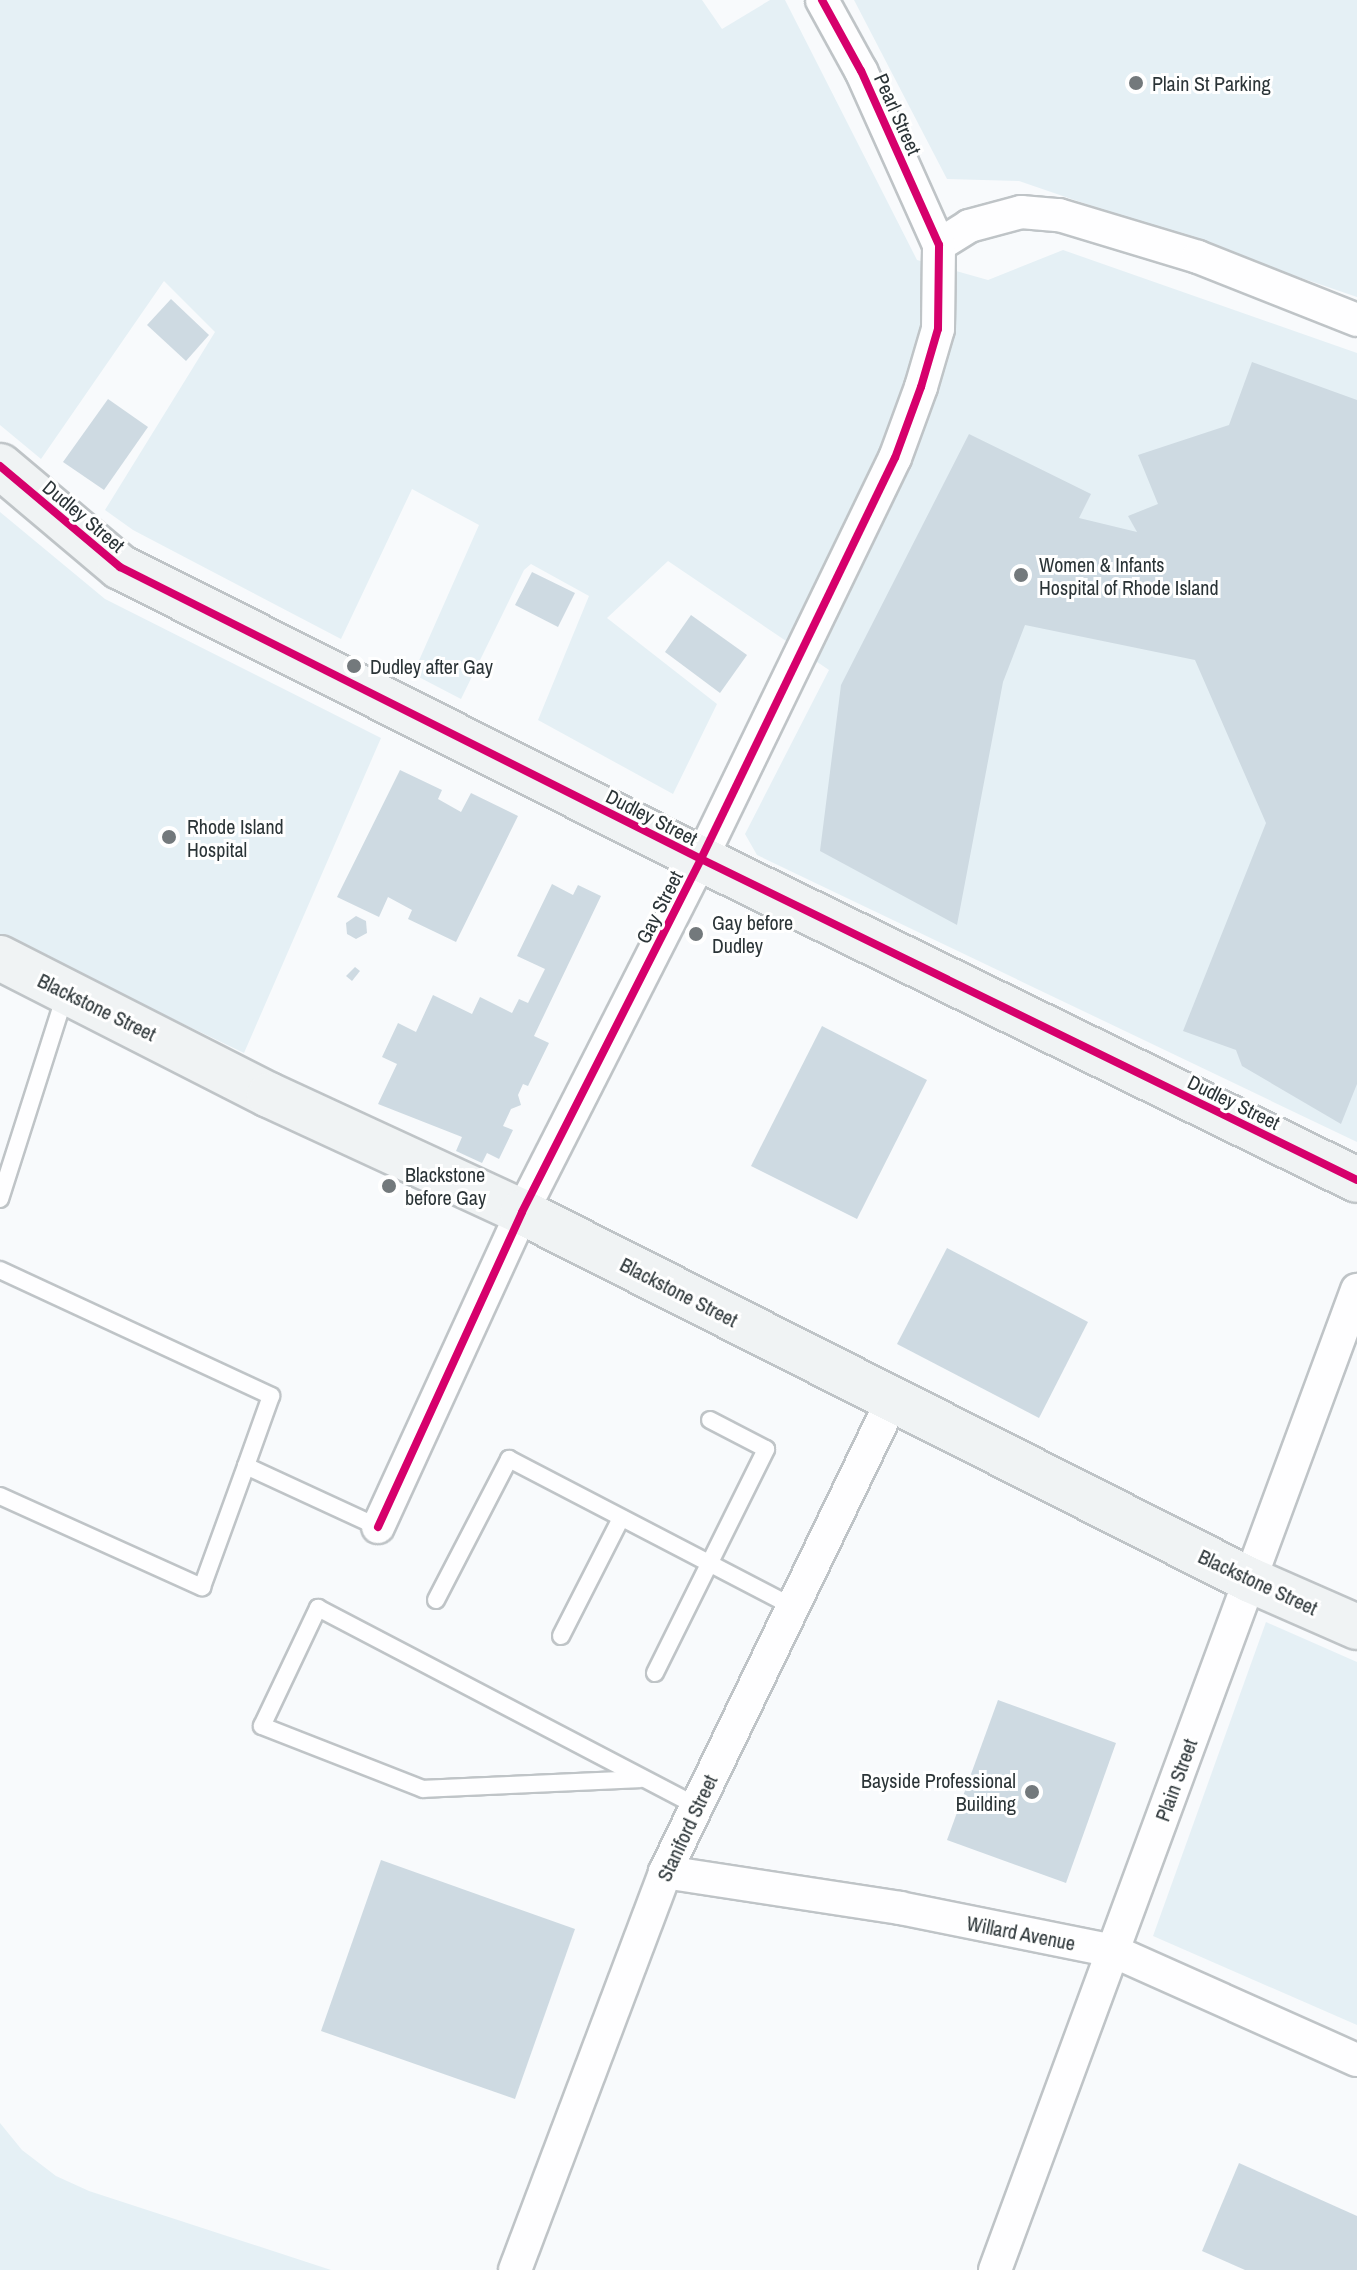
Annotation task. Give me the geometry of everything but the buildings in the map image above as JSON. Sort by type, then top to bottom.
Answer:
[{"type":"street","name":"Pearl Street","points":[[822,0],[861,71],[939,245]]},
{"type":"street","points":[[939,245],[969,226],[1021,212],[1059,215],[1198,257],[1357,320]]},
{"type":"street","name":"Gay Street","points":[[378,1527],[522,1212],[701,859],[895,458],[938,329],[939,245]]},
{"type":"street","name":"Dudley Street","points":[[0,466],[120,567],[701,859],[1357,1180]]},
{"type":"street","name":"Blackstone Street","points":[[0,958],[65,993],[522,1212],[1250,1580],[1357,1627]]},
{"type":"street","name":"Plain Street","points":[[995,2270],[1357,1290]]},
{"type":"street","name":"Staniford Street","points":[[515,2270],[665,1872],[892,1401]]},
{"type":"street","name":"Willard Avenue","points":[[665,1872],[900,1908],[1113,1951],[1357,2060]]},
{"type":"lane","points":[[0,1199],[65,993]]},
{"type":"lane","points":[[0,1270],[271,1396],[202,1587],[0,1496]]},
{"type":"lane","points":[[655,1673],[766,1449],[710,1420]]},
{"type":"lane","points":[[436,1600],[509,1459],[793,1607]]},
{"type":"lane","points":[[246,1466],[378,1527]]},
{"type":"lane","points":[[561,1636],[621,1518]]},
{"type":"lane","points":[[640,1779],[423,1789],[262,1726],[318,1608],[640,1779],[697,1806]]},
{"type":"shaded area","name":"Women & Infants Hospital of Rhode Island","points":[[0,0],[702,0],[722,29],[770,0],[785,0],[917,260],[988,280],[1063,250],[1357,353],[1357,1142],[757,855],[745,834],[829,670],[668,561],[607,618],[717,704],[673,794],[538,720],[589,596],[531,564],[524,570],[461,699],[413,674],[479,525],[412,489],[341,639],[133,530],[105,510],[215,332],[164,281],[41,459],[0,425]]},
{"type":"shaded area","name":"Plain St Parking","points":[[854,0],[1357,0],[1357,297],[1019,181],[947,179]]},
{"type":"shaded area","name":"Rhode Island Hospital","points":[[0,512],[105,599],[381,738],[244,1053],[0,936]]},
{"type":"shaded area","points":[[1266,1622],[1357,1662],[1357,2025],[1153,1936]]},
{"type":"shaded area","points":[[0,2123],[22,2150],[56,2176],[89,2191],[331,2270],[0,2270]]},
{"type":"cycle path","points":[[378,1527],[522,1212],[701,859],[895,458],[938,329],[939,245],[861,71],[822,0]]},
{"type":"cycle path","points":[[0,466],[120,567],[701,859],[1357,1180]]},
{"type":"place","name":"Plain St Parking","points":[[1136,83]]},
{"type":"place","name":"Women & Infants Hospital of Rhode Island","points":[[1021,575]]},
{"type":"place","name":"Dudley after Gay","points":[[354,666]]},
{"type":"place","name":"Rhode Island Hospital","points":[[169,837]]},
{"type":"place","name":"Gay before Dudley","points":[[696,934]]},
{"type":"place","name":"Blackstone before Gay","points":[[389,1186]]},
{"type":"place","name":"Bayside Professional Building","points":[[1032,1792]]}]
